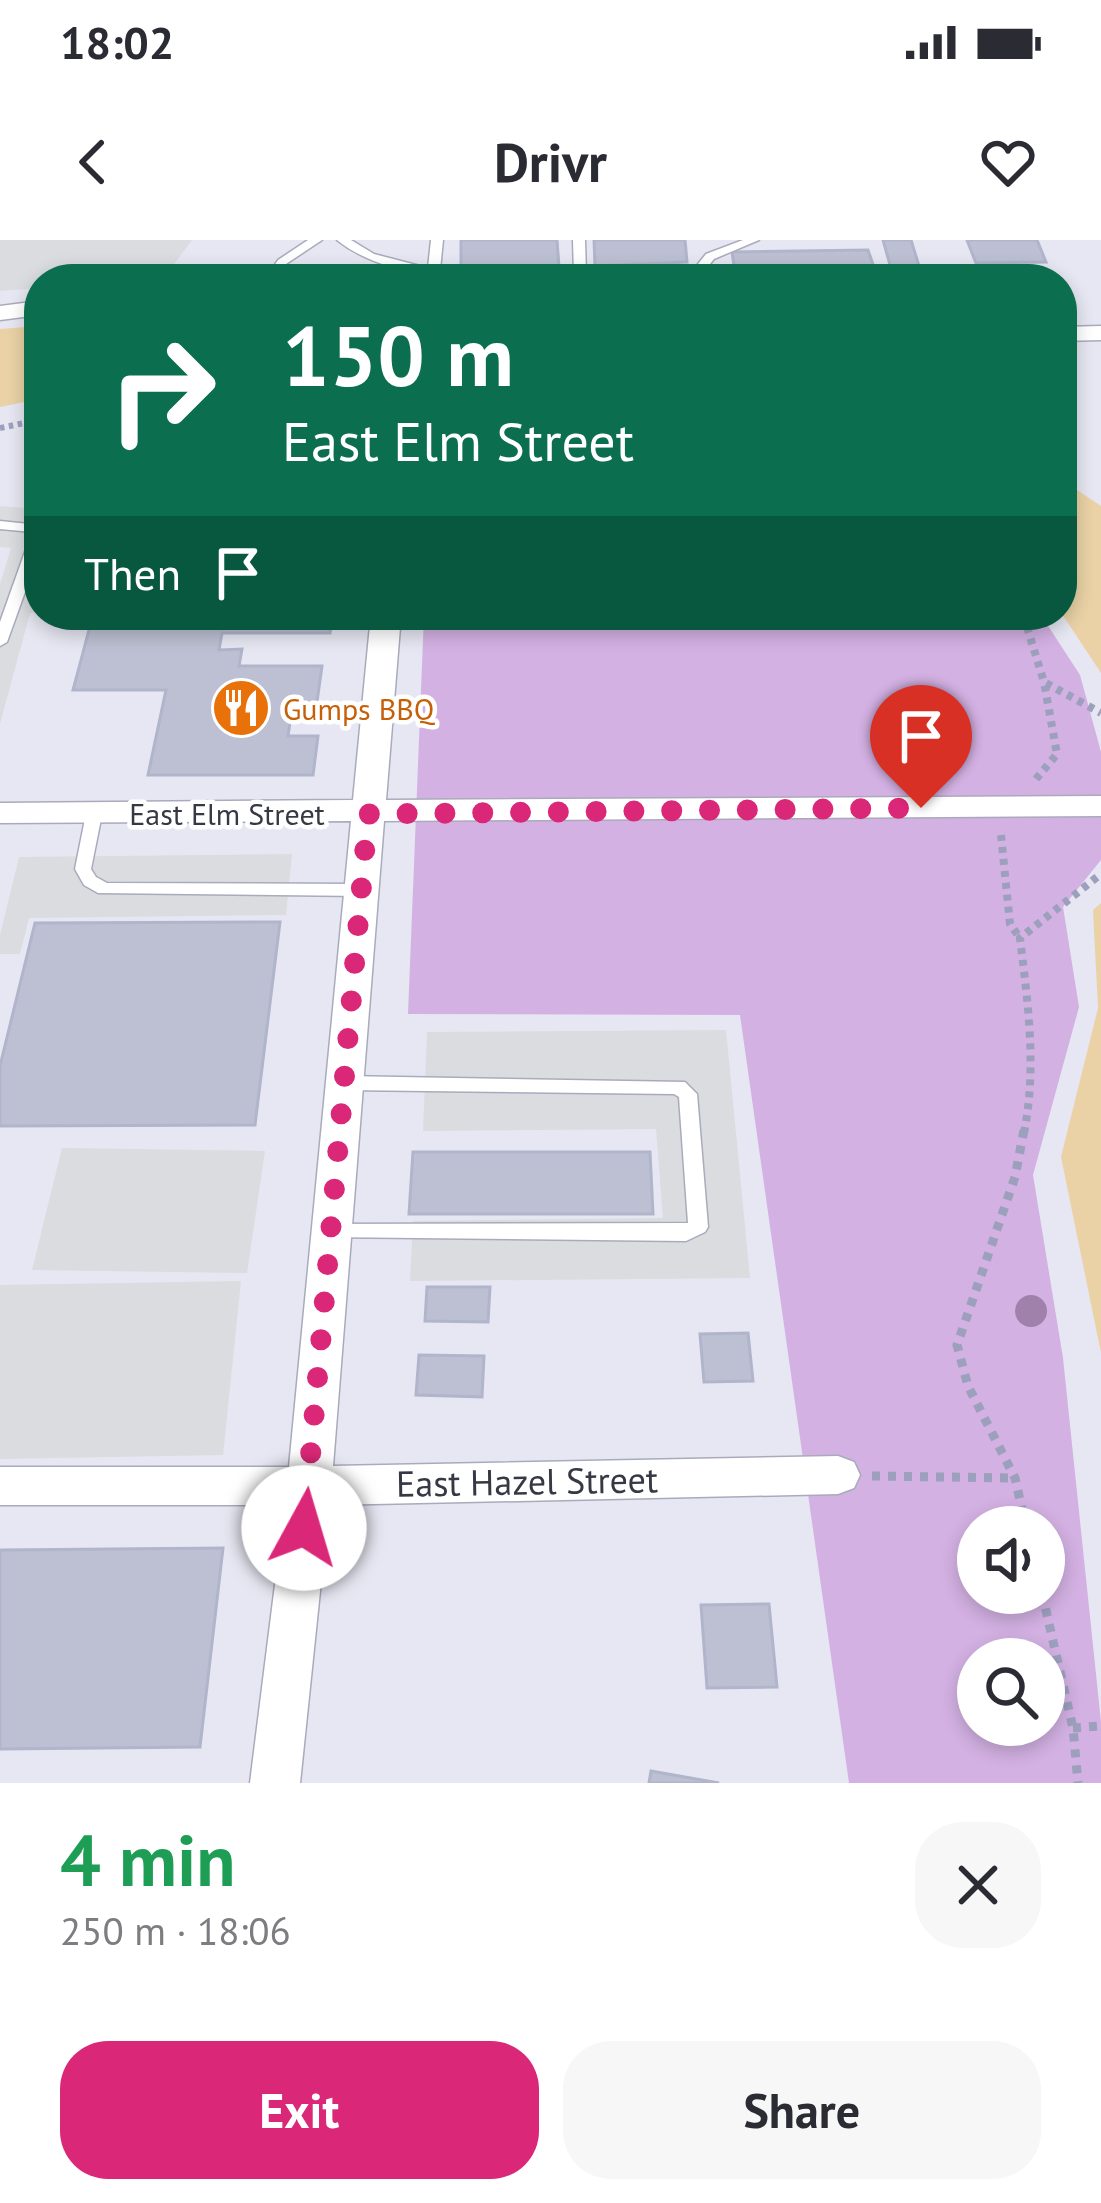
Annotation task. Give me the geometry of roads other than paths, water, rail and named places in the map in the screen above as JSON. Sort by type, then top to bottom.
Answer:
[{"type":"street","points":[[275,1783],[309,1486],[385,630]]},
{"type":"street","name":"East Elm Street","points":[[0,814],[1101,806]]},
{"type":"street","name":"East Hazel Street","points":[[0,1486],[309,1486],[838,1475]]},
{"type":"lane","points":[[281,264],[316,240]]},
{"type":"lane","points":[[343,240],[368,258],[396,264]]},
{"type":"lane","points":[[696,247],[699,263],[714,251],[753,240]]},
{"type":"lane","points":[[0,642],[24,574]]},
{"type":"lane","points":[[94,814],[83,868],[90,881],[104,889],[361,890]]},
{"type":"lane","points":[[331,1232],[686,1233],[698,1227],[688,1094],[678,1087],[344,1083]]},
{"type":"place","name":"Gumps BBQ","points":[[241,708]]}]
